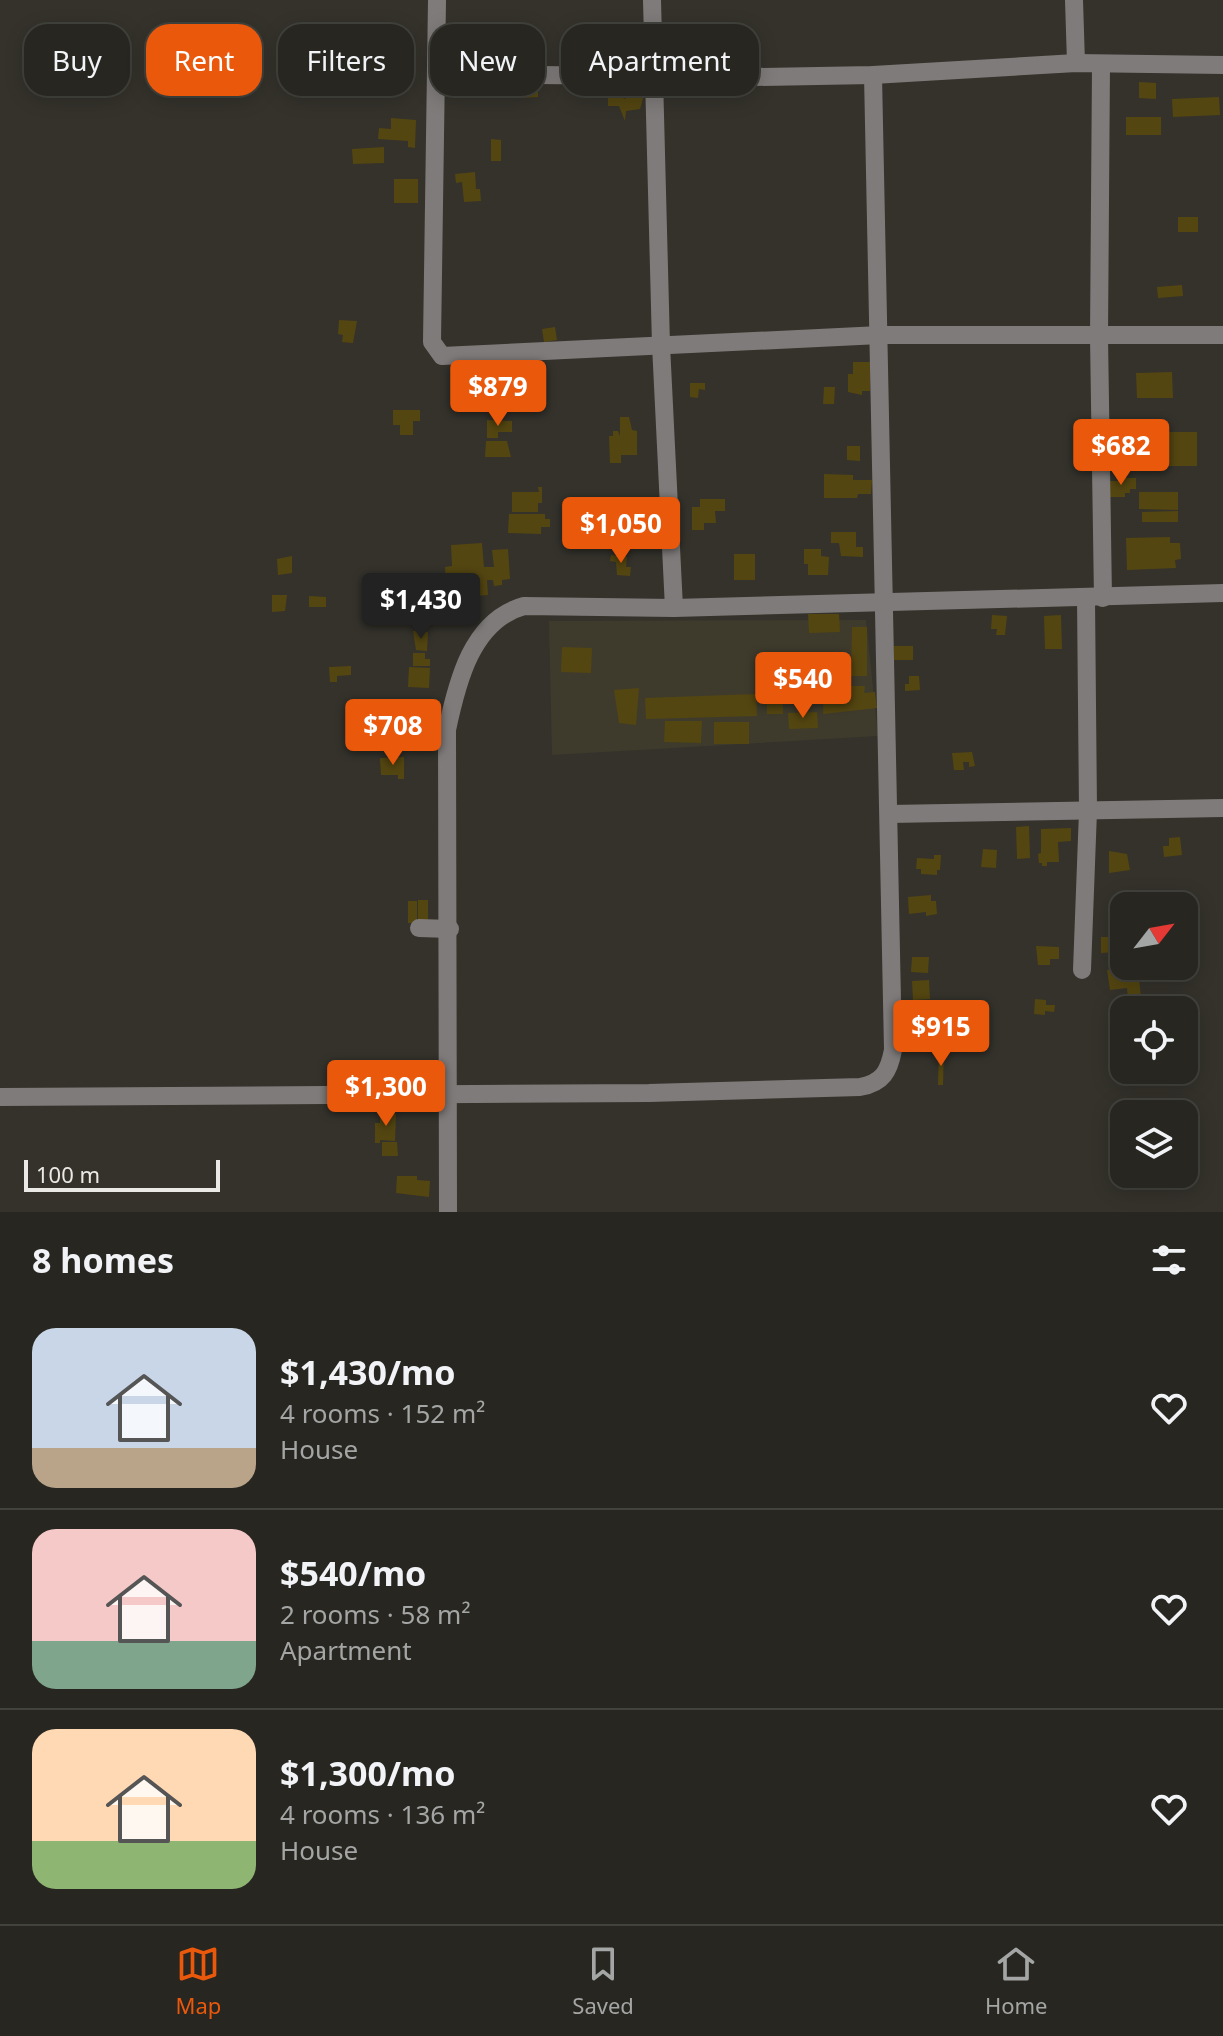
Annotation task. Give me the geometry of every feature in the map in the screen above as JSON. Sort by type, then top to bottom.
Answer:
[{"type":"street","points":[[437,0],[437,24]]},
{"type":"street","points":[[652,0],[652,24]]},
{"type":"street","points":[[1074,0],[1076,63]]},
{"type":"street","points":[[759,76],[873,75],[1076,63],[1223,65]]},
{"type":"street","points":[[1082,970],[1094,598],[1101,65]]},
{"type":"street","points":[[0,1097],[860,1087],[882,1079],[890,1066],[893,1050],[873,75]]},
{"type":"street","points":[[437,96],[432,342],[442,356],[880,335],[1223,335]]},
{"type":"street","points":[[654,96],[661,345],[674,608]]},
{"type":"street","points":[[448,1212],[450,929],[447,730],[464,671],[477,640],[496,618],[524,606],[674,608],[1223,593]]},
{"type":"street","points":[[889,814],[1223,808]]},
{"type":"street","points":[[419,928],[450,929]]},
{"type":"shaded area","points":[[866,620],[878,736],[552,755],[549,621]]},
{"type":"building","points":[[1139,82],[1156,83],[1156,99],[1139,98]]},
{"type":"building","points":[[608,96],[625,99],[627,96],[644,96],[640,109],[626,111],[625,121],[619,106],[608,106]]},
{"type":"building","points":[[1219,97],[1220,115],[1173,117],[1172,99]]},
{"type":"building","points":[[1126,117],[1161,117],[1161,135],[1126,135]]},
{"type":"building","points":[[391,118],[416,120],[415,148],[408,147],[408,141],[378,139],[379,128],[391,129]]},
{"type":"building","points":[[491,139],[501,140],[501,161],[491,161]]},
{"type":"building","points":[[384,147],[384,163],[353,164],[352,149]]},
{"type":"building","points":[[475,172],[476,189],[480,189],[481,201],[464,202],[462,182],[456,183],[455,174]]},
{"type":"building","points":[[394,179],[418,179],[418,203],[394,203]]},
{"type":"building","points":[[1178,217],[1198,217],[1198,232],[1178,232]]},
{"type":"building","points":[[1182,285],[1183,296],[1158,298],[1157,287]]},
{"type":"building","points":[[339,320],[357,321],[353,343],[342,342],[343,335],[338,334]]},
{"type":"building","points":[[555,327],[557,340],[544,342],[542,329]]},
{"type":"building","points":[[853,362],[870,362],[870,391],[862,391],[862,395],[848,392],[848,374],[853,374]]},
{"type":"building","points":[[1172,372],[1173,398],[1137,398],[1136,373]]},
{"type":"building","points":[[690,383],[705,383],[705,390],[699,389],[698,398],[690,397]]},
{"type":"building","points":[[489,385],[507,386],[506,398],[497,398],[496,409],[487,409]]},
{"type":"building","points":[[824,387],[835,387],[834,404],[823,404]]},
{"type":"building","points":[[393,410],[420,410],[420,421],[413,421],[413,435],[400,435],[400,425],[393,425]]},
{"type":"building","points":[[620,417],[629,417],[632,430],[637,431],[637,455],[621,455],[621,463],[610,463],[609,436],[613,436],[613,431],[618,431],[620,436]]},
{"type":"building","points":[[487,420],[512,421],[512,432],[498,432],[498,438],[487,438]]},
{"type":"building","points":[[1121,432],[1197,432],[1197,466],[1122,466]]},
{"type":"building","points":[[486,441],[507,441],[511,457],[485,457]]},
{"type":"building","points":[[847,446],[860,446],[860,461],[847,460]]},
{"type":"building","points":[[824,474],[853,475],[853,480],[872,480],[871,494],[858,494],[857,498],[824,498]]},
{"type":"building","points":[[1120,478],[1136,478],[1136,489],[1130,489],[1125,497],[1109,497],[1106,481],[1120,481]]},
{"type":"building","points":[[538,487],[542,487],[542,503],[538,503],[538,512],[512,512],[512,492],[539,492]]},
{"type":"building","points":[[1139,492],[1178,492],[1178,510],[1139,509]]},
{"type":"building","points":[[700,499],[725,499],[725,511],[715,511],[716,523],[704,523],[704,530],[692,530],[692,507],[700,507]]},
{"type":"building","points":[[1178,511],[1178,522],[1142,522],[1142,512]]},
{"type":"building","points":[[509,514],[545,514],[545,519],[550,519],[550,527],[541,527],[541,534],[508,533]]},
{"type":"building","points":[[831,532],[856,532],[856,547],[863,547],[863,557],[841,556],[839,543],[831,543]]},
{"type":"building","points":[[1170,537],[1170,543],[1180,543],[1181,559],[1175,560],[1176,568],[1127,570],[1126,538]]},
{"type":"building","points":[[482,543],[484,567],[494,567],[492,550],[508,549],[510,579],[494,586],[493,580],[487,580],[488,595],[474,596],[474,605],[454,606],[452,582],[446,582],[445,567],[452,566],[451,545]]},
{"type":"building","points":[[804,549],[821,549],[821,556],[829,557],[828,575],[808,575]]},
{"type":"building","points":[[734,554],[755,554],[755,580],[734,580]]},
{"type":"building","points":[[611,555],[627,557],[626,567],[631,567],[630,576],[617,575],[616,562],[610,561]]},
{"type":"building","points":[[292,556],[292,573],[278,575],[277,559]]},
{"type":"building","points":[[272,595],[287,595],[285,611],[272,612]]},
{"type":"building","points":[[309,596],[326,597],[326,607],[309,607]]},
{"type":"building","points":[[808,614],[839,614],[840,632],[809,633]]},
{"type":"building","points":[[992,615],[1007,616],[1005,635],[996,635],[997,629],[991,629]]},
{"type":"building","points":[[1061,615],[1062,649],[1045,649],[1044,616]]},
{"type":"building","points":[[852,627],[867,627],[867,676],[851,676]]},
{"type":"building","points":[[413,631],[428,632],[427,651],[416,650]]},
{"type":"building","points":[[894,646],[913,646],[913,660],[894,660]]},
{"type":"building","points":[[562,647],[592,648],[591,673],[561,672]]},
{"type":"building","points":[[413,653],[425,653],[425,659],[430,659],[430,666],[413,666]]},
{"type":"building","points":[[351,666],[351,675],[337,676],[337,682],[330,682],[329,667]]},
{"type":"building","points":[[409,667],[430,668],[429,688],[408,687]]},
{"type":"building","points":[[782,675],[783,714],[767,714],[766,677]]},
{"type":"building","points":[[909,676],[919,676],[920,690],[905,691]]},
{"type":"building","points":[[788,682],[819,683],[817,702],[787,703]]},
{"type":"building","points":[[824,686],[865,686],[864,693],[875,692],[877,708],[823,714]]},
{"type":"building","points":[[639,688],[636,725],[619,723],[614,690]]},
{"type":"building","points":[[756,694],[757,716],[646,719],[645,698]]},
{"type":"building","points":[[817,712],[818,728],[789,729],[788,713]]},
{"type":"building","points":[[665,721],[702,721],[701,743],[664,742]]},
{"type":"building","points":[[714,722],[749,722],[749,744],[714,744]]},
{"type":"building","points":[[972,752],[975,766],[969,767],[969,762],[963,762],[964,770],[954,770],[952,753]]},
{"type":"building","points":[[404,757],[404,779],[398,779],[398,775],[381,775],[380,758]]},
{"type":"building","points":[[1029,826],[1030,858],[1017,859],[1016,827]]},
{"type":"building","points":[[1071,828],[1071,841],[1058,842],[1059,862],[1047,862],[1047,866],[1042,866],[1038,854],[1041,853],[1041,829]]},
{"type":"building","points":[[1180,837],[1182,855],[1164,857],[1163,846],[1169,846],[1169,838]]},
{"type":"building","points":[[983,849],[997,850],[996,868],[981,867]]},
{"type":"building","points":[[1109,851],[1127,854],[1130,870],[1109,873]]},
{"type":"building","points":[[934,855],[941,855],[937,875],[921,874],[921,869],[916,869],[917,858],[934,859]]},
{"type":"building","points":[[931,895],[931,901],[936,901],[937,914],[909,914],[908,897]]},
{"type":"building","points":[[418,900],[428,900],[428,921],[418,921]]},
{"type":"building","points":[[408,901],[417,901],[417,923],[408,923]]},
{"type":"building","points":[[1101,937],[1110,937],[1110,952],[1101,953]]},
{"type":"building","points":[[1036,946],[1059,947],[1059,959],[1050,959],[1050,965],[1038,965]]},
{"type":"building","points":[[912,957],[929,957],[928,973],[911,972]]},
{"type":"building","points":[[1107,970],[1110,970],[1110,980],[1139,980],[1141,996],[1128,996],[1127,988],[1110,990]]},
{"type":"building","points":[[929,980],[930,999],[913,1000],[912,981]]},
{"type":"building","points":[[1035,999],[1046,1000],[1046,1005],[1055,1005],[1054,1012],[1034,1014]]},
{"type":"building","points":[[939,1050],[944,1050],[943,1085],[938,1085]]},
{"type":"building","points":[[380,1114],[396,1114],[395,1141],[380,1140],[380,1143],[375,1143],[375,1123],[380,1123]]},
{"type":"building","points":[[382,1142],[397,1142],[398,1156],[382,1156]]},
{"type":"building","points":[[397,1176],[417,1176],[417,1180],[430,1181],[429,1197],[396,1193]]}]
